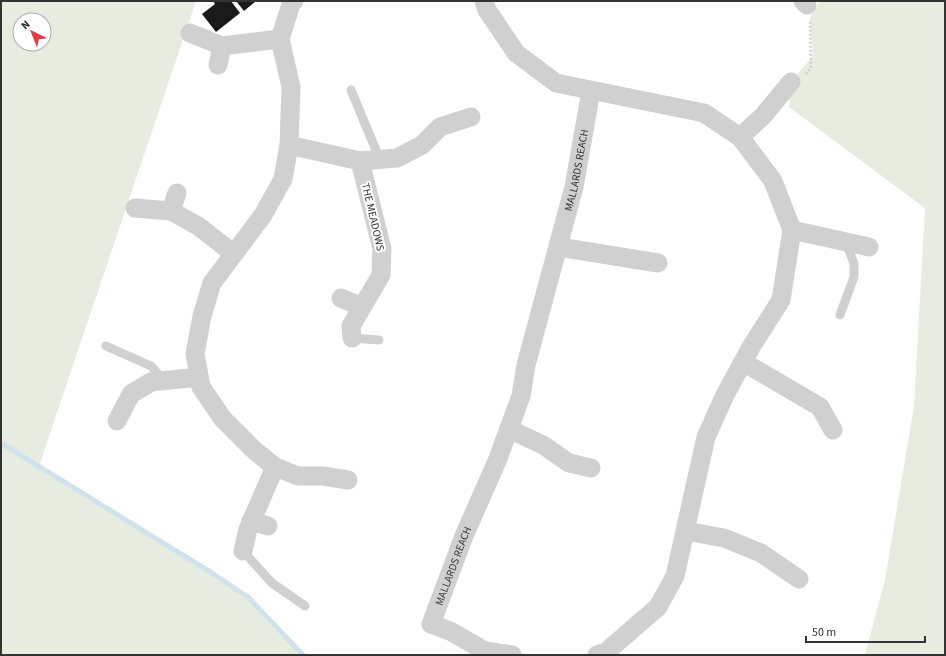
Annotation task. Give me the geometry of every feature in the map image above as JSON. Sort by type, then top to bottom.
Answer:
[{"type":"street","points":[[294,1],[291,4],[280,39],[291,87],[288,145],[283,179],[263,215],[212,282],[204,309],[195,354],[201,387],[223,419],[254,450],[275,467],[298,476],[323,476],[348,480]]},
{"type":"street","points":[[484,1],[488,10],[516,53],[556,83],[704,113],[740,137],[773,181],[792,230],[781,300],[743,362],[725,395],[706,437],[675,576],[658,608],[605,654]]},
{"type":"street","points":[[190,33],[222,46],[280,39]]},
{"type":"street","points":[[218,65],[222,46]]},
{"type":"street","points":[[740,137],[763,116],[791,82]]},
{"type":"street","name":"MALLARDS REACH","points":[[512,655],[485,651],[450,631],[431,624],[464,536],[521,396],[526,365],[574,188],[591,91]]},
{"type":"street","points":[[288,145],[360,161],[397,158],[422,145],[440,127],[471,117]]},
{"type":"street","name":"THE MEADOWS","points":[[352,338],[351,326],[381,275],[382,249],[360,161]]},
{"type":"street","points":[[171,211],[177,193]]},
{"type":"street","points":[[135,208],[171,211],[198,226],[233,253]]},
{"type":"street","points":[[792,230],[869,247]]},
{"type":"street","points":[[559,247],[658,263]]},
{"type":"street","points":[[342,298],[362,306]]},
{"type":"street","points":[[743,362],[820,407],[832,430]]},
{"type":"street","points":[[117,421],[131,394],[151,382],[199,377]]},
{"type":"street","points":[[509,428],[543,445],[569,463],[590,468]]},
{"type":"street","points":[[243,550],[260,523],[275,467]]},
{"type":"street","points":[[686,531],[724,538],[761,553],[799,579]]},
{"type":"lane","points":[[351,90],[380,160]]},
{"type":"lane","points":[[840,315],[854,277],[854,264],[846,242]]},
{"type":"lane","points":[[352,338],[379,340]]},
{"type":"lane","points":[[106,346],[151,366],[164,381]]},
{"type":"lane","points":[[243,550],[272,584],[305,606]]},
{"type":"path","points":[[791,82],[801,82],[811,68],[810,15],[805,3]]},
{"type":"shaded area","points":[[1,1],[196,1],[39,466],[212,573],[248,597],[303,655],[1,655]]},
{"type":"shaded area","points":[[820,1],[945,1],[945,655],[865,655],[885,580],[914,406],[925,208],[789,107],[791,82],[813,56],[810,18]]},
{"type":"building","points":[[213,1],[231,1],[240,13],[216,32],[202,14],[215,4]]},
{"type":"building","points":[[236,1],[256,1],[244,11]]},
{"type":"waterway","points":[[1,443],[212,573],[248,597],[303,655]]}]
